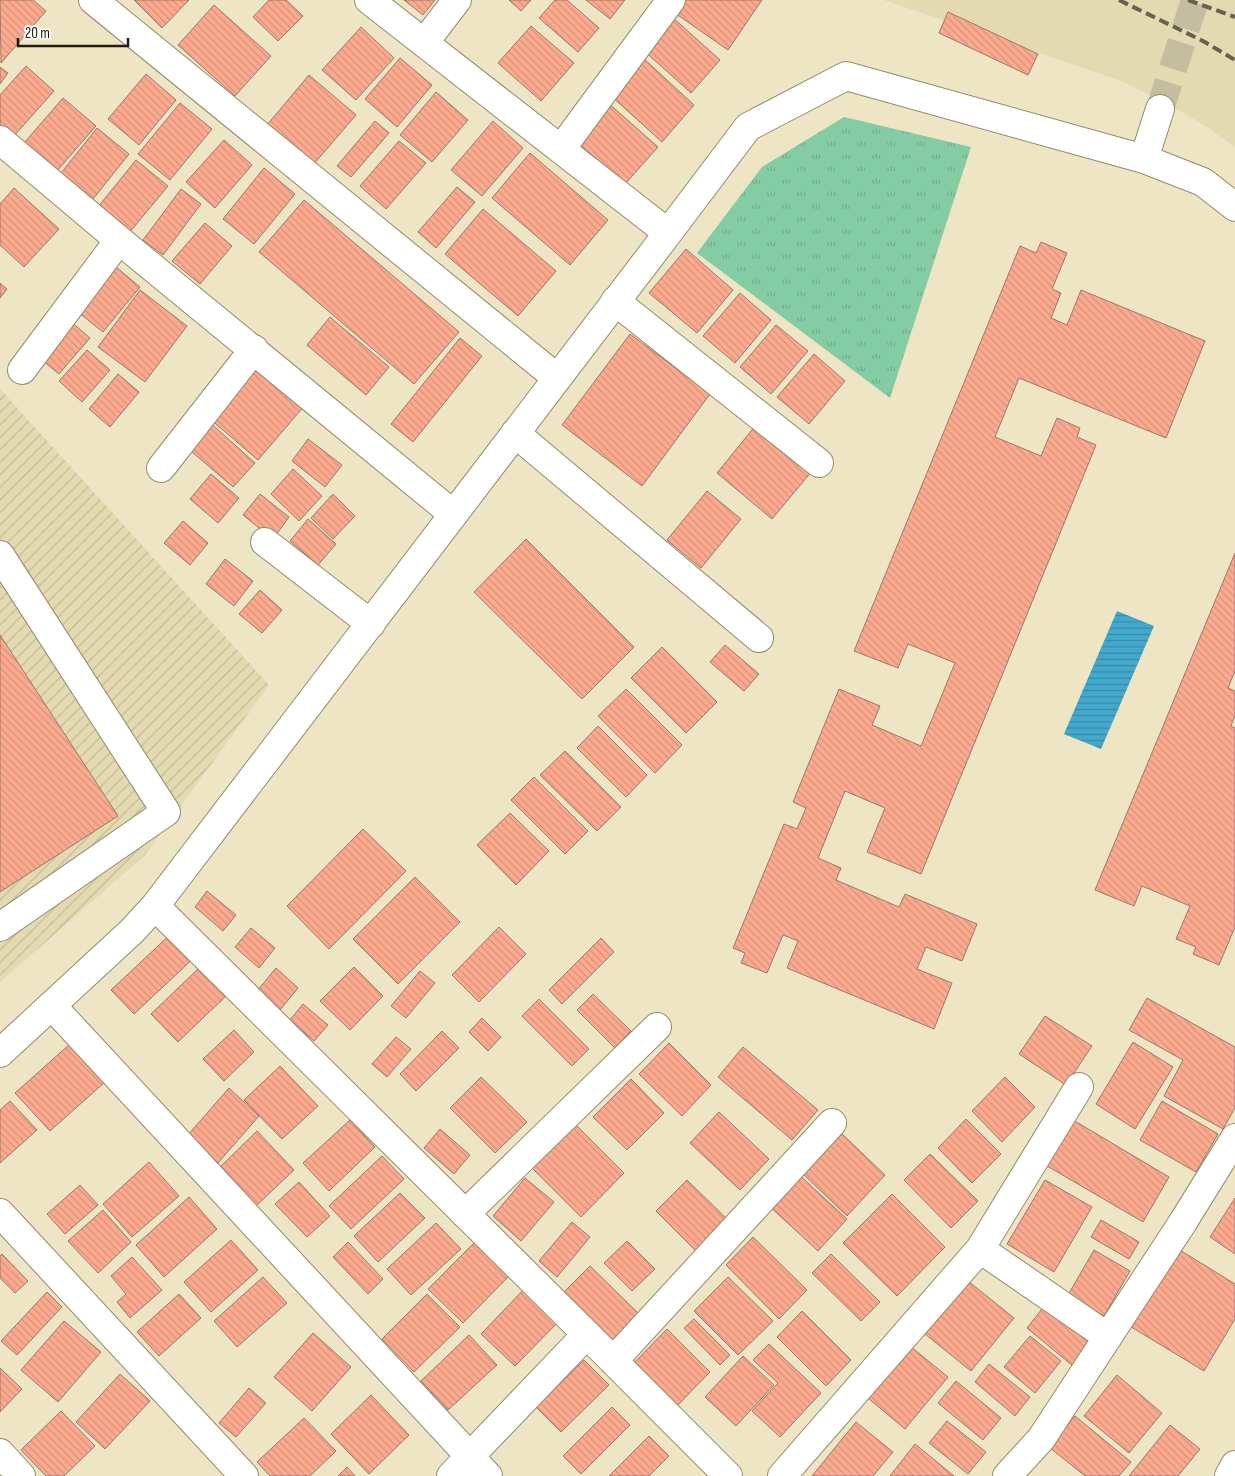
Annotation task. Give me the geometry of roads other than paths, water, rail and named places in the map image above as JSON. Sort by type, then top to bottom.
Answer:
[{"type":"street","points":[[94,0],[557,378]]},
{"type":"street","points":[[369,0],[668,233]]},
{"type":"street","points":[[424,43],[457,0]]},
{"type":"street","points":[[560,149],[671,0]]},
{"type":"street","points":[[0,1053],[52,1006],[155,906],[748,127],[846,76],[1144,159],[1203,182],[1235,207]]},
{"type":"street","points":[[1144,159],[1160,109]]},
{"type":"street","points":[[0,140],[453,514]]},
{"type":"street","points":[[22,370],[119,240]]},
{"type":"street","points":[[616,301],[819,464]]},
{"type":"street","points":[[161,468],[254,349]]},
{"type":"street","points":[[515,433],[760,638]]},
{"type":"street","points":[[265,542],[371,624]]},
{"type":"street","points":[[0,555],[166,812],[0,927]]},
{"type":"street","points":[[155,906],[413,1159],[465,1214],[728,1476]]},
{"type":"street","points":[[52,1006],[470,1470],[586,1335]]},
{"type":"street","points":[[465,1214],[657,1027]]},
{"type":"street","points":[[782,1476],[980,1249],[1079,1087]]},
{"type":"street","points":[[613,1361],[832,1122]]},
{"type":"street","points":[[1007,1476],[1041,1439],[1183,1222],[1235,1138]]},
{"type":"street","points":[[0,1213],[244,1476]]},
{"type":"street","points":[[980,1249],[1108,1337]]},
{"type":"street","points":[[0,1453],[21,1476]]},
{"type":"street","points":[[1229,1476],[1235,1465]]},
{"type":"water","points":[[1117,611],[1154,626],[1101,749],[1064,734]]},
{"type":"tunnel","points":[[1160,109],[1195,0]]},
{"type":"railway","points":[[1119,0],[1203,41],[1235,60]]},
{"type":"railway","points":[[1188,0],[1235,17]]}]
